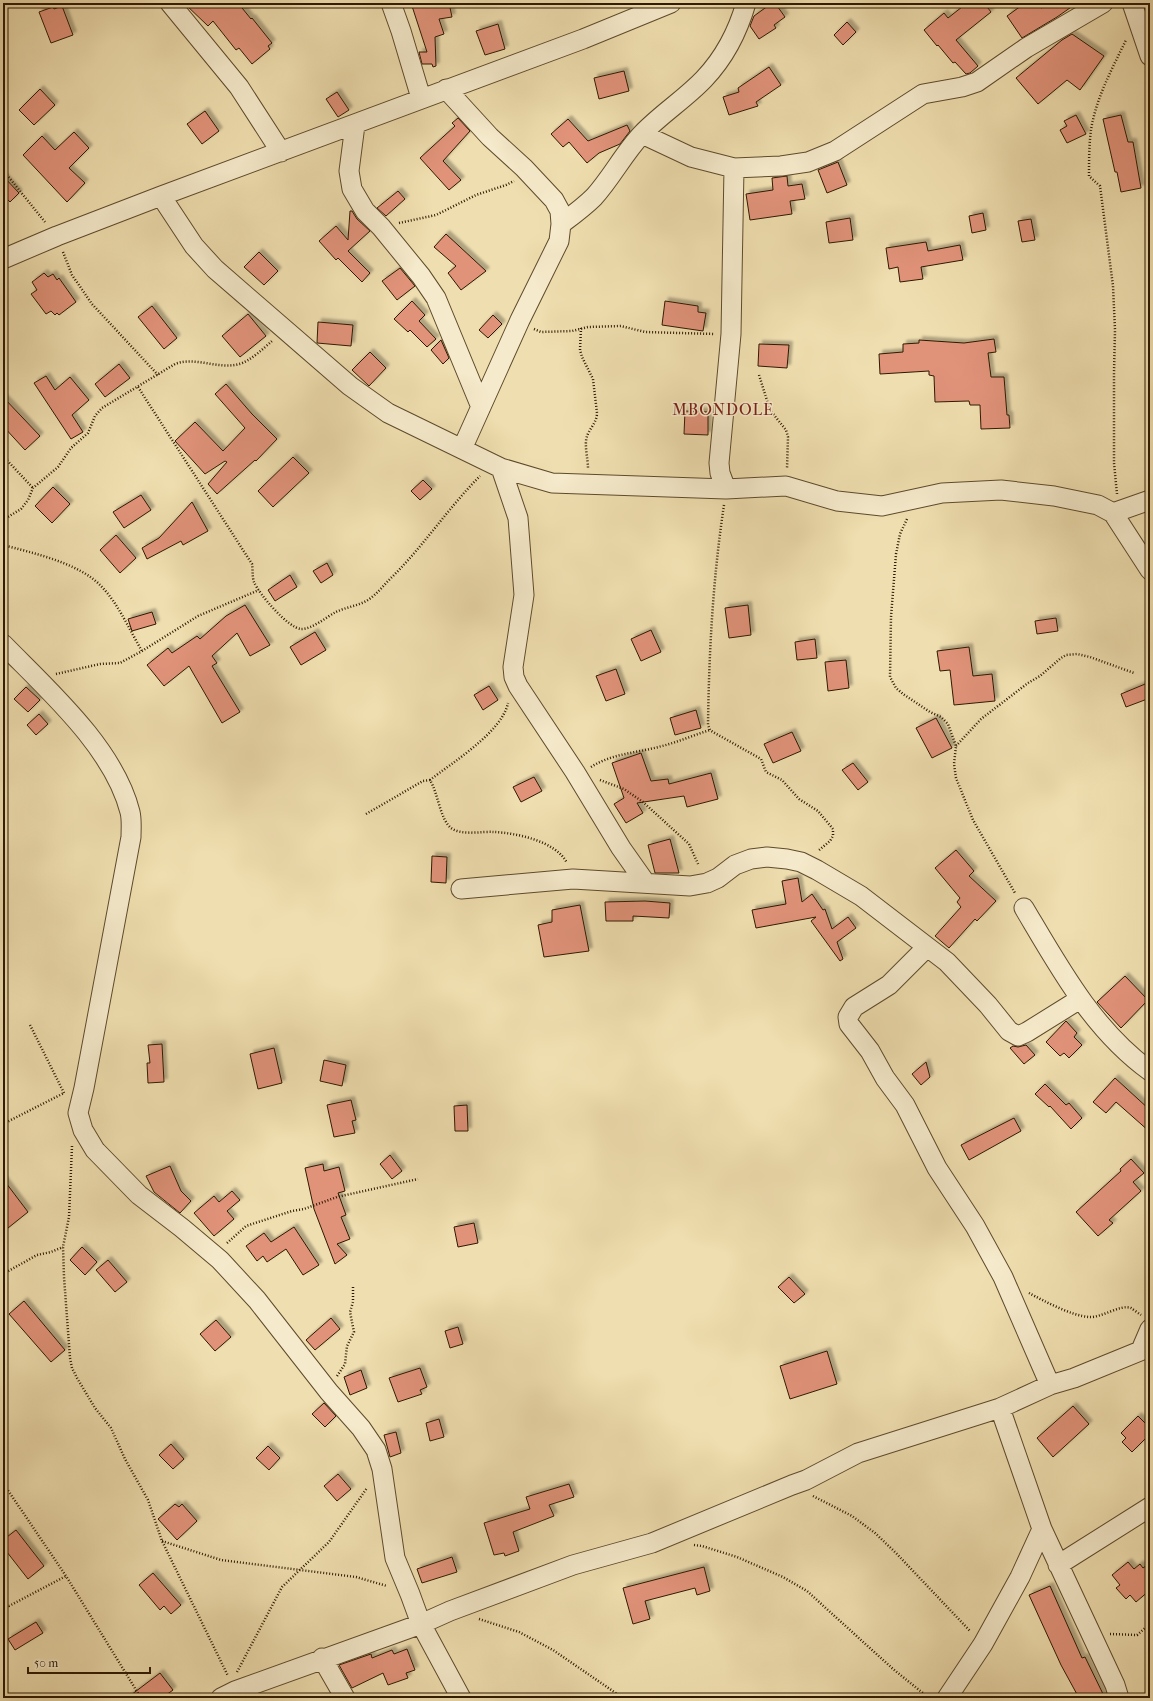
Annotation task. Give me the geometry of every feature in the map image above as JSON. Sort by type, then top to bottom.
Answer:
[{"type":"street","points":[[170,3],[239,86],[281,152]]},
{"type":"street","points":[[391,3],[421,98]]},
{"type":"street","points":[[3,259],[57,236],[161,196],[355,125],[421,98],[583,40],[671,3]]},
{"type":"street","points":[[561,224],[578,212],[594,196],[642,134],[704,79],[730,44],[742,17],[746,3]]},
{"type":"street","points":[[642,134],[691,157],[734,168],[782,166],[808,162],[835,151],[923,94],[962,87],[977,82],[1026,48],[1102,3]]},
{"type":"street","points":[[1134,11],[1150,56]]},
{"type":"street","points":[[446,90],[490,137],[524,168],[554,200],[560,211],[561,224],[559,241],[520,320],[462,449]]},
{"type":"street","points":[[355,125],[349,171],[352,189],[365,211],[381,227],[421,276],[436,298],[481,407]]},
{"type":"street","points":[[726,489],[720,473],[719,463],[731,334],[734,168]]},
{"type":"street","points":[[161,196],[194,246],[215,269],[350,386],[388,413],[496,466],[552,483],[726,489],[786,486],[837,501],[882,506],[942,493],[1001,490],[1078,500],[1098,505],[1116,512],[1150,570]]},
{"type":"street","points":[[496,466],[518,518],[524,595],[514,667],[514,677],[518,686],[578,773],[620,848],[645,882]]},
{"type":"street","points":[[1116,512],[1150,500]]},
{"type":"street","points":[[3,644],[82,727],[104,757],[122,790],[131,814],[131,836],[79,1116],[83,1130],[95,1150],[139,1195],[220,1260],[257,1300],[329,1392],[361,1428],[376,1450],[382,1469],[395,1558],[421,1624],[461,1698]]},
{"type":"street","points":[[461,889],[573,879],[645,882],[690,886],[707,883],[718,878],[735,865],[751,859],[767,857],[801,862],[818,870],[861,896],[948,962],[1009,1031],[1018,1036],[1080,999]]},
{"type":"street","points":[[1024,908],[1065,977],[1080,999],[1134,1060],[1150,1071]]},
{"type":"street","points":[[927,947],[889,985],[854,1007],[848,1017],[849,1024],[870,1051],[885,1078],[906,1105],[937,1168],[975,1226],[1003,1277],[1050,1385]]},
{"type":"street","points":[[232,1693],[322,1658],[421,1624],[450,1610],[573,1565],[652,1542],[792,1484],[806,1480],[858,1453],[1000,1408],[1050,1385],[1104,1366],[1145,1348],[1148,1324]]},
{"type":"street","points":[[1000,1408],[1042,1529],[1115,1684],[1119,1698]]},
{"type":"street","points":[[1058,1565],[1150,1507]]},
{"type":"street","points":[[947,1698],[983,1644],[1020,1577],[1042,1529]]},
{"type":"street","points":[[322,1658],[345,1698]]},
{"type":"path","points":[[1116,512],[1114,463],[1115,330],[1113,286],[1100,186],[1089,176],[1089,157],[1091,129],[1103,89],[1134,11]]},
{"type":"path","points":[[381,227],[436,215],[476,195],[511,183],[524,168]]},
{"type":"path","points":[[3,170],[57,236],[72,275],[92,304],[158,375]]},
{"type":"path","points":[[520,320],[541,332],[572,331],[582,328],[621,326],[645,332],[731,334]]},
{"type":"path","points":[[582,328],[580,350],[593,379],[597,413],[597,419],[587,435],[586,440],[590,484]]},
{"type":"path","points":[[3,520],[21,509],[28,500],[33,488],[58,468],[72,448],[88,433],[95,416],[102,408],[183,361],[217,365],[240,364],[285,331]]},
{"type":"path","points":[[758,375],[770,410],[786,430],[788,437],[786,486]]},
{"type":"path","points":[[138,386],[252,564],[254,582],[259,590],[285,621],[291,626],[301,629],[314,625],[337,612],[368,600],[398,571],[463,493],[496,466]]},
{"type":"path","points":[[3,456],[33,488]]},
{"type":"path","points":[[726,489],[716,555],[711,622],[708,725],[710,730],[761,759],[766,772],[782,780],[799,799],[818,810],[833,829],[833,836],[830,841],[801,862]]},
{"type":"path","points":[[917,499],[900,534],[896,554],[891,610],[890,677],[896,688],[903,694],[945,720],[956,746],[954,764],[956,778],[973,820],[1024,908]]},
{"type":"path","points":[[3,545],[58,562],[76,569],[93,579],[109,596],[142,651]]},
{"type":"path","points":[[36,678],[100,664],[120,663],[198,616],[259,590]]},
{"type":"path","points":[[956,746],[981,719],[1066,655],[1077,654],[1090,657],[1134,673]]},
{"type":"path","points":[[366,814],[423,780],[430,780],[488,735],[503,716],[509,700]]},
{"type":"path","points":[[578,773],[600,762],[631,751],[662,746],[710,730]]},
{"type":"path","points":[[578,773],[624,788],[643,802],[689,844],[707,883]]},
{"type":"path","points":[[430,780],[445,820],[452,828],[461,832],[516,834],[551,847],[560,854],[566,862],[573,879]]},
{"type":"path","points":[[30,1026],[64,1093],[79,1116],[72,1146],[69,1217],[63,1247],[70,1358],[72,1368],[95,1408],[111,1428],[125,1460],[148,1500],[162,1541],[232,1693]]},
{"type":"path","points":[[3,1124],[64,1093]]},
{"type":"path","points":[[220,1260],[227,1242],[246,1226],[292,1211],[304,1209],[337,1197],[418,1179]]},
{"type":"path","points":[[3,1274],[37,1254],[51,1252],[63,1247]]},
{"type":"path","points":[[329,1392],[335,1379],[345,1364],[347,1346],[354,1332],[350,1312],[353,1302],[353,1285]]},
{"type":"path","points":[[1026,1291],[1044,1302],[1090,1317],[1102,1315],[1125,1307],[1131,1308],[1148,1324]]},
{"type":"path","points":[[232,1693],[282,1588],[329,1542],[382,1469]]},
{"type":"path","points":[[3,1483],[66,1576],[141,1698]]},
{"type":"path","points":[[792,1484],[852,1516],[875,1533],[983,1644]]},
{"type":"path","points":[[162,1541],[221,1560],[356,1577],[374,1581],[410,1594]]},
{"type":"path","points":[[688,1545],[702,1546],[737,1557],[783,1577],[806,1591],[893,1669],[929,1698]]},
{"type":"path","points":[[3,1604],[10,1606],[66,1576]]},
{"type":"path","points":[[478,1619],[519,1632],[553,1650],[623,1698]]},
{"type":"path","points":[[1091,1633],[1137,1635],[1150,1624]]},
{"type":"building","points":[[184,3],[238,3],[272,43],[268,46],[270,49],[252,64],[239,48],[236,50],[213,21],[208,26]]},
{"type":"building","points":[[411,3],[449,3],[452,17],[439,19],[444,34],[435,37],[436,66],[433,67],[432,64],[422,64],[419,52],[427,52]]},
{"type":"building","points":[[772,3],[775,3],[785,17],[774,25],[776,28],[759,39],[750,26],[754,16]]},
{"type":"building","points":[[967,3],[984,3],[991,12],[956,40],[978,66],[970,73],[966,74],[955,62],[953,63],[924,30],[944,13],[948,18]]},
{"type":"building","points":[[1025,3],[1038,3],[1041,8],[1054,3],[1077,3],[1022,38],[1007,16]]},
{"type":"building","points":[[62,6],[73,35],[51,43],[39,12],[53,7],[54,9]]},
{"type":"building","points":[[847,22],[856,32],[843,45],[834,35]]},
{"type":"building","points":[[498,24],[505,49],[485,55],[476,31]]},
{"type":"building","points":[[1072,34],[1104,56],[1080,90],[1067,80],[1038,104],[1016,78],[1062,40]]},
{"type":"building","points":[[769,67],[781,85],[756,102],[758,106],[729,115],[723,97],[739,92],[738,88]]},
{"type":"building","points":[[624,71],[629,91],[599,99],[594,78]]},
{"type":"building","points":[[40,89],[55,105],[34,125],[19,110]]},
{"type":"building","points":[[337,92],[349,110],[338,117],[326,99]]},
{"type":"building","points":[[205,111],[219,131],[202,144],[187,124]]},
{"type":"building","points":[[1076,115],[1086,134],[1067,143],[1060,130],[1067,126],[1064,121]]},
{"type":"building","points":[[1121,115],[1128,142],[1133,142],[1141,188],[1121,192],[1103,119]]},
{"type":"building","points":[[458,118],[470,131],[443,161],[461,180],[449,190],[420,158],[455,126],[452,123]]},
{"type":"building","points":[[568,119],[588,141],[627,125],[630,131],[620,144],[599,153],[587,163],[569,142],[563,147],[551,134]]},
{"type":"building","points":[[74,132],[89,148],[69,168],[85,183],[67,202],[23,155],[42,136],[55,150]]},
{"type":"building","points":[[838,162],[847,185],[827,193],[818,170]]},
{"type":"building","points":[[3,176],[19,193],[10,202],[3,195]]},
{"type":"building","points":[[787,176],[788,186],[802,184],[805,199],[790,201],[792,214],[750,220],[746,194],[773,190],[772,178]]},
{"type":"building","points":[[398,191],[405,199],[386,216],[377,208]]},
{"type":"building","points":[[350,211],[352,211],[357,219],[370,231],[348,251],[370,273],[362,282],[338,258],[336,260],[319,241],[336,226],[348,240]]},
{"type":"building","points":[[983,213],[986,230],[972,233],[969,216]]},
{"type":"building","points":[[850,218],[853,240],[829,243],[826,222]]},
{"type":"building","points":[[1031,219],[1035,240],[1022,242],[1018,221]]},
{"type":"building","points":[[446,234],[486,271],[461,290],[448,273],[456,266],[434,247]]},
{"type":"building","points":[[926,242],[928,251],[960,245],[963,260],[921,267],[923,279],[900,282],[898,267],[889,269],[886,248]]},
{"type":"building","points":[[259,252],[278,271],[264,285],[244,267]]},
{"type":"building","points":[[400,268],[415,286],[397,300],[382,281]]},
{"type":"building","points":[[44,273],[48,277],[53,274],[57,280],[59,278],[76,302],[59,315],[57,313],[55,315],[51,311],[46,314],[31,294],[37,290],[32,282]]},
{"type":"building","points":[[412,301],[425,315],[419,321],[436,339],[427,347],[410,330],[408,332],[394,319]]},
{"type":"building","points":[[665,301],[698,306],[698,312],[706,313],[703,331],[662,325]]},
{"type":"building","points":[[152,306],[177,338],[164,349],[138,317]]},
{"type":"building","points":[[248,314],[266,336],[240,357],[222,336]]},
{"type":"building","points":[[493,315],[502,324],[488,338],[479,330]]},
{"type":"building","points":[[318,322],[353,325],[351,346],[317,343]]},
{"type":"building","points":[[994,339],[996,352],[988,353],[991,377],[1004,377],[1007,415],[1009,415],[1010,428],[981,429],[980,405],[970,405],[969,401],[935,402],[934,376],[929,375],[929,371],[880,374],[879,354],[903,352],[903,344],[919,343],[919,340],[964,343]]},
{"type":"building","points":[[441,340],[449,358],[443,364],[431,350]]},
{"type":"building","points":[[759,344],[789,345],[787,368],[758,366]]},
{"type":"building","points":[[370,352],[386,368],[369,386],[352,370]]},
{"type":"building","points":[[119,364],[130,378],[105,397],[95,384]]},
{"type":"building","points":[[46,376],[55,390],[70,377],[89,400],[72,415],[83,432],[71,439],[34,383]]},
{"type":"building","points":[[226,384],[252,414],[277,439],[256,461],[255,460],[217,494],[208,484],[227,462],[225,461],[205,474],[175,441],[195,422],[223,451],[245,428],[215,394]]},
{"type":"building","points":[[3,397],[40,436],[25,450],[3,426]]},
{"type":"building","points":[[685,411],[708,412],[708,435],[684,434]]},
{"type":"building","points":[[293,457],[309,473],[273,507],[258,491]]},
{"type":"building","points":[[423,480],[432,489],[420,500],[411,491]]},
{"type":"building","points":[[53,487],[70,504],[52,523],[35,506]]},
{"type":"building","points":[[141,495],[151,510],[124,528],[113,512]]},
{"type":"building","points":[[192,502],[208,531],[183,545],[181,541],[147,559],[142,548],[159,538]]},
{"type":"building","points":[[116,535],[136,558],[120,573],[100,550]]},
{"type":"building","points":[[327,563],[333,575],[321,583],[313,571]]},
{"type":"building","points":[[290,575],[297,587],[275,601],[268,590]]},
{"type":"building","points":[[245,605],[270,645],[250,656],[237,633],[212,656],[217,663],[212,666],[240,712],[222,723],[189,666],[164,686],[147,665],[168,648],[172,653],[197,636],[200,639],[226,616]]},
{"type":"building","points":[[748,605],[751,635],[729,638],[725,608]]},
{"type":"building","points":[[152,612],[156,624],[132,631],[128,619]]},
{"type":"building","points":[[1056,618],[1058,631],[1037,634],[1035,621]]},
{"type":"building","points":[[651,630],[661,652],[641,661],[631,639]]},
{"type":"building","points":[[315,632],[326,650],[301,665],[290,647]]},
{"type":"building","points":[[815,639],[817,658],[797,660],[795,642]]},
{"type":"building","points":[[969,647],[973,676],[992,674],[995,701],[954,705],[950,670],[940,671],[937,651]]},
{"type":"building","points":[[846,660],[849,688],[828,691],[825,662]]},
{"type":"building","points":[[616,669],[625,694],[606,701],[596,676]]},
{"type":"building","points":[[1150,682],[1150,698],[1126,707],[1121,694]]},
{"type":"building","points":[[489,686],[498,700],[483,710],[474,695]]},
{"type":"building","points":[[26,687],[40,700],[28,712],[14,699]]},
{"type":"building","points":[[696,710],[701,728],[675,735],[670,718]]},
{"type":"building","points":[[39,714],[48,724],[36,735],[27,725]]},
{"type":"building","points":[[936,718],[952,748],[932,758],[916,728]]},
{"type":"building","points":[[792,732],[801,751],[773,763],[764,744]]},
{"type":"building","points":[[641,753],[651,781],[668,779],[669,784],[711,773],[718,799],[687,807],[684,796],[637,803],[643,813],[626,823],[614,804],[624,798],[612,763]]},
{"type":"building","points":[[853,763],[868,782],[858,790],[842,770]]},
{"type":"building","points":[[534,777],[542,791],[521,802],[513,787]]},
{"type":"building","points":[[670,839],[679,873],[655,873],[648,845]]},
{"type":"building","points":[[956,850],[974,871],[969,876],[996,901],[977,921],[975,919],[949,948],[935,936],[961,907],[957,902],[960,898],[935,868]]},
{"type":"building","points":[[432,856],[447,857],[446,883],[431,882]]},
{"type":"building","points":[[798,878],[802,902],[812,894],[823,910],[825,909],[832,929],[848,917],[856,928],[837,942],[843,959],[840,961],[811,921],[816,917],[756,928],[752,910],[786,904],[782,881]]},
{"type":"building","points":[[645,901],[670,903],[669,918],[633,916],[633,921],[606,921],[605,902]]},
{"type":"building","points":[[580,905],[589,951],[544,957],[538,925],[552,922],[552,910]]},
{"type":"building","points":[[1125,976],[1148,1000],[1121,1028],[1097,1002]]},
{"type":"building","points":[[1066,1021],[1077,1033],[1074,1037],[1082,1045],[1069,1058],[1064,1053],[1060,1056],[1046,1042]]},
{"type":"building","points":[[162,1044],[164,1082],[148,1083],[147,1063],[150,1063],[148,1045]]},
{"type":"building","points":[[1026,1045],[1035,1055],[1024,1064],[1010,1048],[1013,1046],[1018,1047]]},
{"type":"building","points":[[274,1048],[282,1083],[258,1089],[250,1054]]},
{"type":"building","points":[[324,1060],[346,1065],[342,1086],[320,1081]]},
{"type":"building","points":[[926,1062],[930,1077],[921,1085],[912,1074]]},
{"type":"building","points":[[1115,1078],[1150,1110],[1150,1132],[1116,1102],[1106,1113],[1093,1102]]},
{"type":"building","points":[[1045,1084],[1066,1105],[1069,1103],[1082,1118],[1071,1129],[1050,1106],[1049,1107],[1035,1094]]},
{"type":"building","points":[[351,1100],[356,1120],[352,1121],[355,1133],[334,1137],[327,1105]]},
{"type":"building","points":[[467,1105],[468,1131],[455,1131],[454,1106]]},
{"type":"building","points":[[1014,1118],[1021,1131],[969,1160],[961,1145]]},
{"type":"building","points":[[390,1155],[402,1171],[392,1179],[380,1164]]},
{"type":"building","points":[[1131,1159],[1144,1173],[1133,1182],[1141,1191],[1109,1220],[1113,1223],[1098,1236],[1076,1212],[1121,1171],[1120,1169]]},
{"type":"building","points":[[323,1164],[324,1171],[339,1167],[345,1191],[338,1193],[346,1215],[341,1217],[350,1239],[337,1244],[347,1255],[335,1264],[314,1209],[305,1168]]},
{"type":"building","points":[[170,1166],[181,1191],[191,1201],[180,1213],[154,1192],[146,1176]]},
{"type":"building","points":[[3,1179],[28,1212],[3,1232]]},
{"type":"building","points":[[232,1191],[240,1200],[227,1211],[234,1219],[214,1236],[194,1213],[214,1196],[219,1202]]},
{"type":"building","points":[[474,1223],[478,1243],[458,1247],[454,1227]]},
{"type":"building","points":[[294,1227],[319,1265],[303,1275],[286,1249],[267,1262],[263,1256],[257,1261],[246,1246],[264,1233],[271,1242]]},
{"type":"building","points":[[82,1247],[97,1262],[85,1275],[70,1260]]},
{"type":"building","points":[[108,1260],[127,1282],[115,1292],[96,1270]]},
{"type":"building","points":[[789,1277],[805,1294],[794,1303],[778,1287]]},
{"type":"building","points":[[24,1301],[65,1350],[51,1362],[9,1314]]},
{"type":"building","points":[[331,1318],[340,1329],[315,1350],[306,1340]]},
{"type":"building","points":[[216,1320],[231,1337],[215,1351],[200,1334]]},
{"type":"building","points":[[458,1327],[463,1344],[450,1348],[445,1331]]},
{"type":"building","points":[[827,1351],[837,1384],[790,1399],[780,1366]]},
{"type":"building","points":[[420,1368],[427,1387],[420,1390],[422,1394],[398,1402],[389,1378]]},
{"type":"building","points":[[361,1370],[367,1388],[350,1395],[344,1377]]},
{"type":"building","points":[[324,1403],[336,1416],[325,1427],[312,1414]]},
{"type":"building","points":[[1073,1406],[1089,1424],[1053,1457],[1037,1438]]},
{"type":"building","points":[[1138,1416],[1150,1428],[1150,1434],[1132,1452],[1122,1442],[1126,1438],[1121,1433]]},
{"type":"building","points":[[439,1419],[444,1437],[430,1441],[426,1423]]},
{"type":"building","points":[[396,1432],[401,1453],[390,1457],[384,1435]]},
{"type":"building","points":[[171,1444],[184,1459],[173,1469],[159,1455]]},
{"type":"building","points":[[268,1446],[280,1458],[269,1470],[256,1458]]},
{"type":"building","points":[[338,1474],[351,1489],[337,1501],[324,1486]]},
{"type":"building","points":[[569,1484],[574,1497],[549,1505],[554,1516],[513,1532],[519,1551],[505,1556],[504,1553],[494,1555],[484,1523],[530,1509],[526,1497]]},
{"type":"building","points":[[175,1504],[179,1507],[182,1504],[197,1521],[177,1540],[158,1519]]},
{"type":"building","points":[[16,1530],[44,1566],[28,1579],[3,1547],[3,1540]]},
{"type":"building","points":[[452,1557],[457,1572],[422,1583],[417,1569]]},
{"type":"building","points":[[1128,1562],[1134,1569],[1140,1564],[1143,1568],[1150,1563],[1150,1590],[1136,1602],[1130,1595],[1126,1599],[1116,1588],[1120,1585],[1112,1575]]},
{"type":"building","points":[[704,1567],[710,1591],[697,1595],[695,1588],[645,1601],[650,1619],[633,1624],[623,1588]]},
{"type":"building","points":[[153,1573],[181,1605],[171,1614],[164,1606],[160,1610],[139,1585]]},
{"type":"building","points":[[1050,1586],[1082,1658],[1085,1657],[1105,1698],[1079,1698],[1061,1665],[1029,1595]]},
{"type":"building","points":[[36,1622],[43,1633],[15,1650],[8,1639]]},
{"type":"building","points":[[407,1649],[415,1670],[406,1673],[408,1678],[388,1685],[383,1673],[352,1688],[339,1665],[371,1654],[372,1658],[392,1650],[394,1654]]},
{"type":"building","points":[[160,1673],[173,1690],[162,1698],[127,1698]]},
{"type":"district","name":"MBONDOLE","points":[[723,409]]}]
